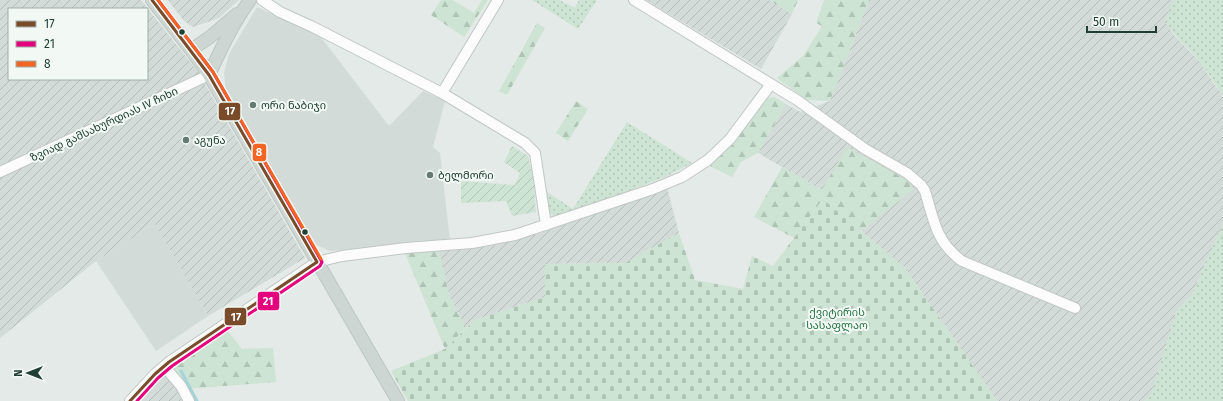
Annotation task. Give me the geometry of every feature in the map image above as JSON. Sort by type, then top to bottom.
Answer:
[{"type":"main road","points":[[152,0],[209,75],[398,401]]},
{"type":"main road","points":[[191,50],[210,37],[246,5]]},
{"type":"main road","points":[[209,75],[224,42],[246,5]]},
{"type":"street","points":[[262,0],[280,12],[313,27],[442,93],[525,143],[535,153],[546,225]]},
{"type":"street","points":[[442,93],[498,0]]},
{"type":"street","points":[[634,0],[797,100],[866,149],[907,173],[921,185],[925,191],[937,233],[944,245],[952,254],[962,261],[1075,308]]},
{"type":"street","name":"ზვიად გამსახურდიას IV ჩიხი","points":[[0,172],[209,75]]},
{"type":"street","points":[[130,401],[164,366],[317,262],[342,256],[406,248],[472,243],[516,235],[653,189],[689,173],[708,160],[730,139],[771,84]]},
{"type":"street","points":[[164,366],[181,386],[189,401]]},
{"type":"shaded area","points":[[0,0],[141,0],[147,8],[8,8],[8,80],[148,80],[148,9],[198,72],[305,258],[208,316],[155,224],[96,261],[0,338]]},
{"type":"shaded area","points":[[168,0],[239,0],[219,18],[193,27],[184,21]]},
{"type":"shaded area","points":[[646,0],[769,0],[792,14],[761,69]]},
{"type":"shaded area","points":[[869,0],[1173,0],[1165,22],[1174,35],[1201,63],[1216,87],[1223,94],[1223,225],[1206,261],[1194,292],[1176,312],[1151,395],[1144,401],[997,401],[905,268],[861,231],[913,189],[822,190],[758,153],[786,104],[800,112],[830,101]]},
{"type":"shaded area","points":[[257,7],[320,36],[389,126],[423,91],[445,101],[433,147],[440,153],[450,241],[330,251],[312,243],[226,92],[224,73],[229,54]]},
{"type":"shaded area","points":[[667,188],[679,233],[625,263],[545,264],[545,297],[475,320],[466,328],[449,295],[439,251],[491,246],[538,234]]},
{"type":"shaded area","points":[[155,224],[208,316],[156,351],[96,261]]},
{"type":"shaded area","points":[[164,372],[179,390],[184,401],[136,401]]},
{"type":"green space","points":[[441,0],[453,0],[474,13],[482,0],[488,0],[464,37],[431,15]]},
{"type":"green space","points":[[532,0],[559,0],[575,8],[579,0],[597,0],[578,29]]},
{"type":"green space","points":[[769,0],[798,0],[792,14]]},
{"type":"green space","points":[[824,0],[869,0],[830,101],[807,100],[777,78],[803,56],[822,26],[816,23]]},
{"type":"green space","points":[[1173,0],[1223,0],[1223,94],[1201,63],[1165,22]]},
{"type":"green space","points":[[537,23],[545,28],[507,95],[499,91]]},
{"type":"green space","points":[[774,97],[786,104],[758,153],[741,162],[732,177],[710,166],[733,144],[766,98]]},
{"type":"green space","points":[[576,101],[588,109],[568,141],[556,133]]},
{"type":"green space","points":[[627,122],[692,163],[665,177],[559,217],[554,217],[546,208],[547,192],[573,209]]},
{"type":"green space","points":[[512,146],[528,156],[533,175],[536,212],[512,216],[506,201],[461,203],[461,181],[515,185],[520,173],[504,162]]},
{"type":"green space","points":[[847,147],[905,179],[914,189],[861,231],[823,199],[794,238],[754,217],[782,167],[822,190]]},
{"type":"green space","name":"ქვიტირის სასაფლაო","points":[[823,199],[905,268],[997,401],[408,401],[391,371],[445,349],[475,320],[545,297],[545,264],[625,263],[679,233],[695,280],[743,289],[752,256],[773,266]]},
{"type":"green space","points":[[1223,225],[1223,401],[1144,401],[1151,395],[1176,312],[1194,292],[1206,261]]},
{"type":"green space","points":[[404,251],[439,251],[449,295],[466,328],[445,349]]},
{"type":"green space","points":[[227,330],[242,349],[273,348],[276,382],[185,389],[173,367]]},
{"type":"waterway","points":[[181,371],[197,401]]},
{"type":"transit line","name":"17","points":[[130,401],[155,374],[169,362],[317,262],[209,75],[152,0]]},
{"type":"transit line","name":"21","points":[[137,401],[158,378],[172,366],[320,266],[322,262],[213,72],[158,0]]},
{"type":"transit line","name":"8","points":[[158,0],[213,72],[321,259]]},
{"type":"place","name":"ორი ნაბიჯი","points":[[253,105]]},
{"type":"place","name":"აგუნა","points":[[186,140]]},
{"type":"place","name":"ბელმორი","points":[[430,175]]}]
